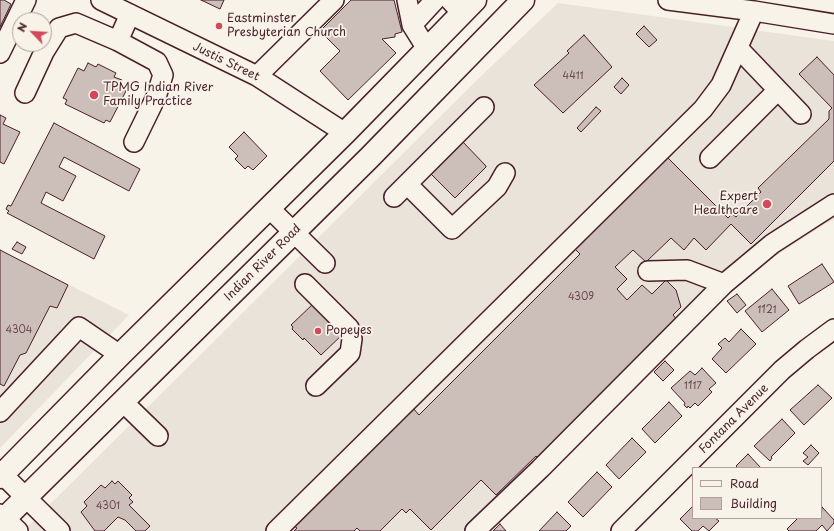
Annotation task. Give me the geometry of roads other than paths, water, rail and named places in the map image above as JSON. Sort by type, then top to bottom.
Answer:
[{"type":"main road","name":"Indian River Road","points":[[6,522],[26,498],[122,401],[370,157],[523,0]]},
{"type":"main road","points":[[1,475],[345,133],[427,49],[462,4]]},
{"type":"street","points":[[0,53],[26,0]]},
{"type":"street","name":"Justis Street","points":[[101,0],[257,76],[345,133]]},
{"type":"street","points":[[257,76],[334,0]]},
{"type":"street","points":[[407,0],[412,25],[427,49]]},
{"type":"street","points":[[412,25],[435,0]]},
{"type":"street","points":[[668,0],[754,11],[834,24]]},
{"type":"street","points":[[276,531],[703,109],[721,85],[754,11]]},
{"type":"street","points":[[118,41],[130,14]]},
{"type":"street","points":[[25,93],[44,52],[59,28],[76,23],[118,41],[156,62],[163,75],[156,97],[134,142]]},
{"type":"street","points":[[738,48],[801,114]]},
{"type":"street","points":[[710,158],[778,90]]},
{"type":"street","points":[[484,107],[401,190],[452,229],[497,187],[505,173]]},
{"type":"street","points":[[475,531],[540,469],[724,284],[772,244],[834,204]]},
{"type":"street","points":[[269,208],[325,263]]},
{"type":"street","points":[[648,271],[687,270],[724,284]]},
{"type":"street","points":[[305,284],[349,328],[352,339],[350,353],[316,386]]},
{"type":"street","points":[[0,412],[79,327],[120,355]]},
{"type":"street","name":"Fontana Avenue","points":[[621,531],[782,370],[834,329]]},
{"type":"street","points":[[122,401],[158,436]]},
{"type":"street","points":[[1,475],[60,531]]},
{"type":"place","name":"Eastminster Presbyterian Church","points":[[219,26]]},
{"type":"place","name":"TPMG Indian River Family Practice","points":[[94,95]]},
{"type":"place","name":"Expert Healthcare","points":[[767,204]]},
{"type":"place","name":"Popeyes","points":[[318,331]]}]
